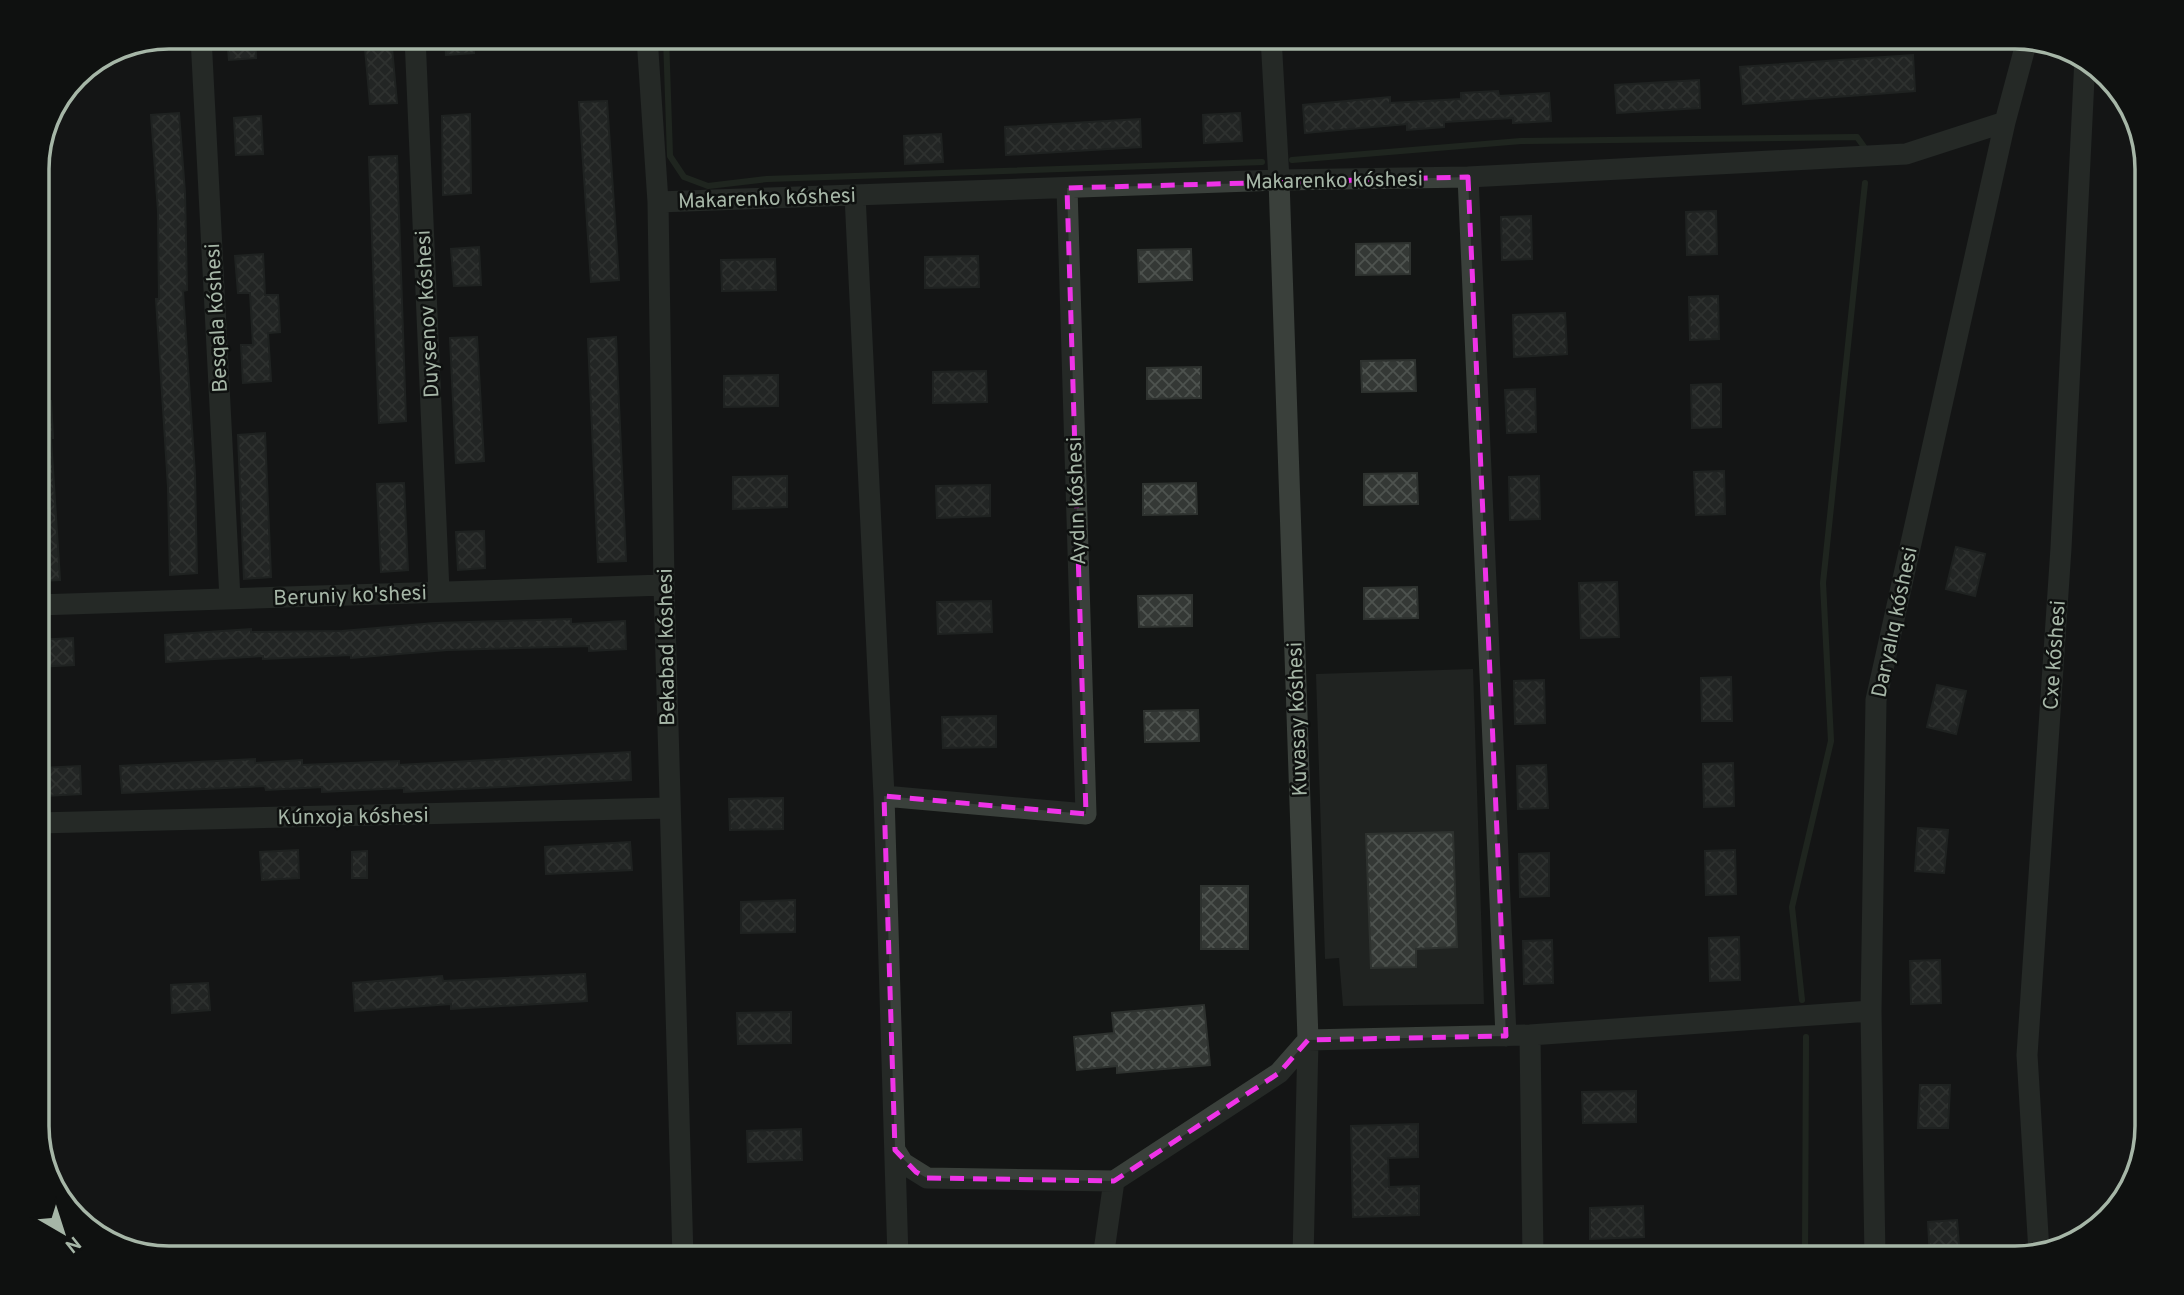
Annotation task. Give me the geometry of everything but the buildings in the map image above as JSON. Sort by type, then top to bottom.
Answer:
[{"type":"street","name":"Besqala kóshesi","points":[[202,49],[230,599]]},
{"type":"street","name":"Duysenov kóshesi","points":[[416,49],[439,592]]},
{"type":"street","name":"Bekabad kóshesi","points":[[648,49],[658,202],[664,585],[683,1246]]},
{"type":"street","name":"Kuvasay kóshesi","points":[[1272,49],[1279,180],[1308,1040],[1303,1246]]},
{"type":"street","name":"Daryalıq kóshesi","points":[[1875,1246],[1871,1011],[1876,700],[2005,122],[2024,50]]},
{"type":"street","name":"Cxe kóshesi","points":[[2038,1244],[2027,1055],[2061,548],[2084,71]]},
{"type":"street","name":"Makarenko kóshesi","points":[[658,202],[1279,180],[1468,177],[1906,154],[2005,122]]},
{"type":"street","points":[[1468,177],[1506,1036]]},
{"type":"street","name":"Aydın kóshesi","points":[[884,796],[1086,814],[1067,188]]},
{"type":"street","points":[[855,195],[884,796],[898,1246]]},
{"type":"street","name":"Beruniy ko'shesi","points":[[49,605],[664,585]]},
{"type":"street","name":"Kúnxoja kóshesi","points":[[49,823],[670,808]]},
{"type":"street","points":[[895,1150],[903,1163],[928,1178],[1114,1181],[1279,1073],[1308,1040],[1530,1035],[1871,1011]]},
{"type":"street","points":[[1530,1035],[1533,1246]]},
{"type":"street","points":[[1105,1246],[1114,1181]]},
{"type":"highlighted area","points":[[1468,177],[1506,1036],[1308,1040],[1279,1073],[1114,1181],[927,1178],[916,1172],[895,1150],[884,796],[1086,814],[1067,188]]},
{"type":"shaded area","points":[[1473,669],[1484,1004],[1343,1006],[1339,958],[1325,959],[1316,674]]},
{"type":"waterway","points":[[666,49],[670,156],[684,177],[708,186],[767,179],[1262,162]]},
{"type":"waterway","points":[[1292,160],[1521,141],[1857,137],[1867,151]]},
{"type":"waterway","points":[[1802,1000],[1792,907],[1831,741],[1823,583],[1865,183]]},
{"type":"waterway","points":[[1805,1246],[1806,1037]]}]
